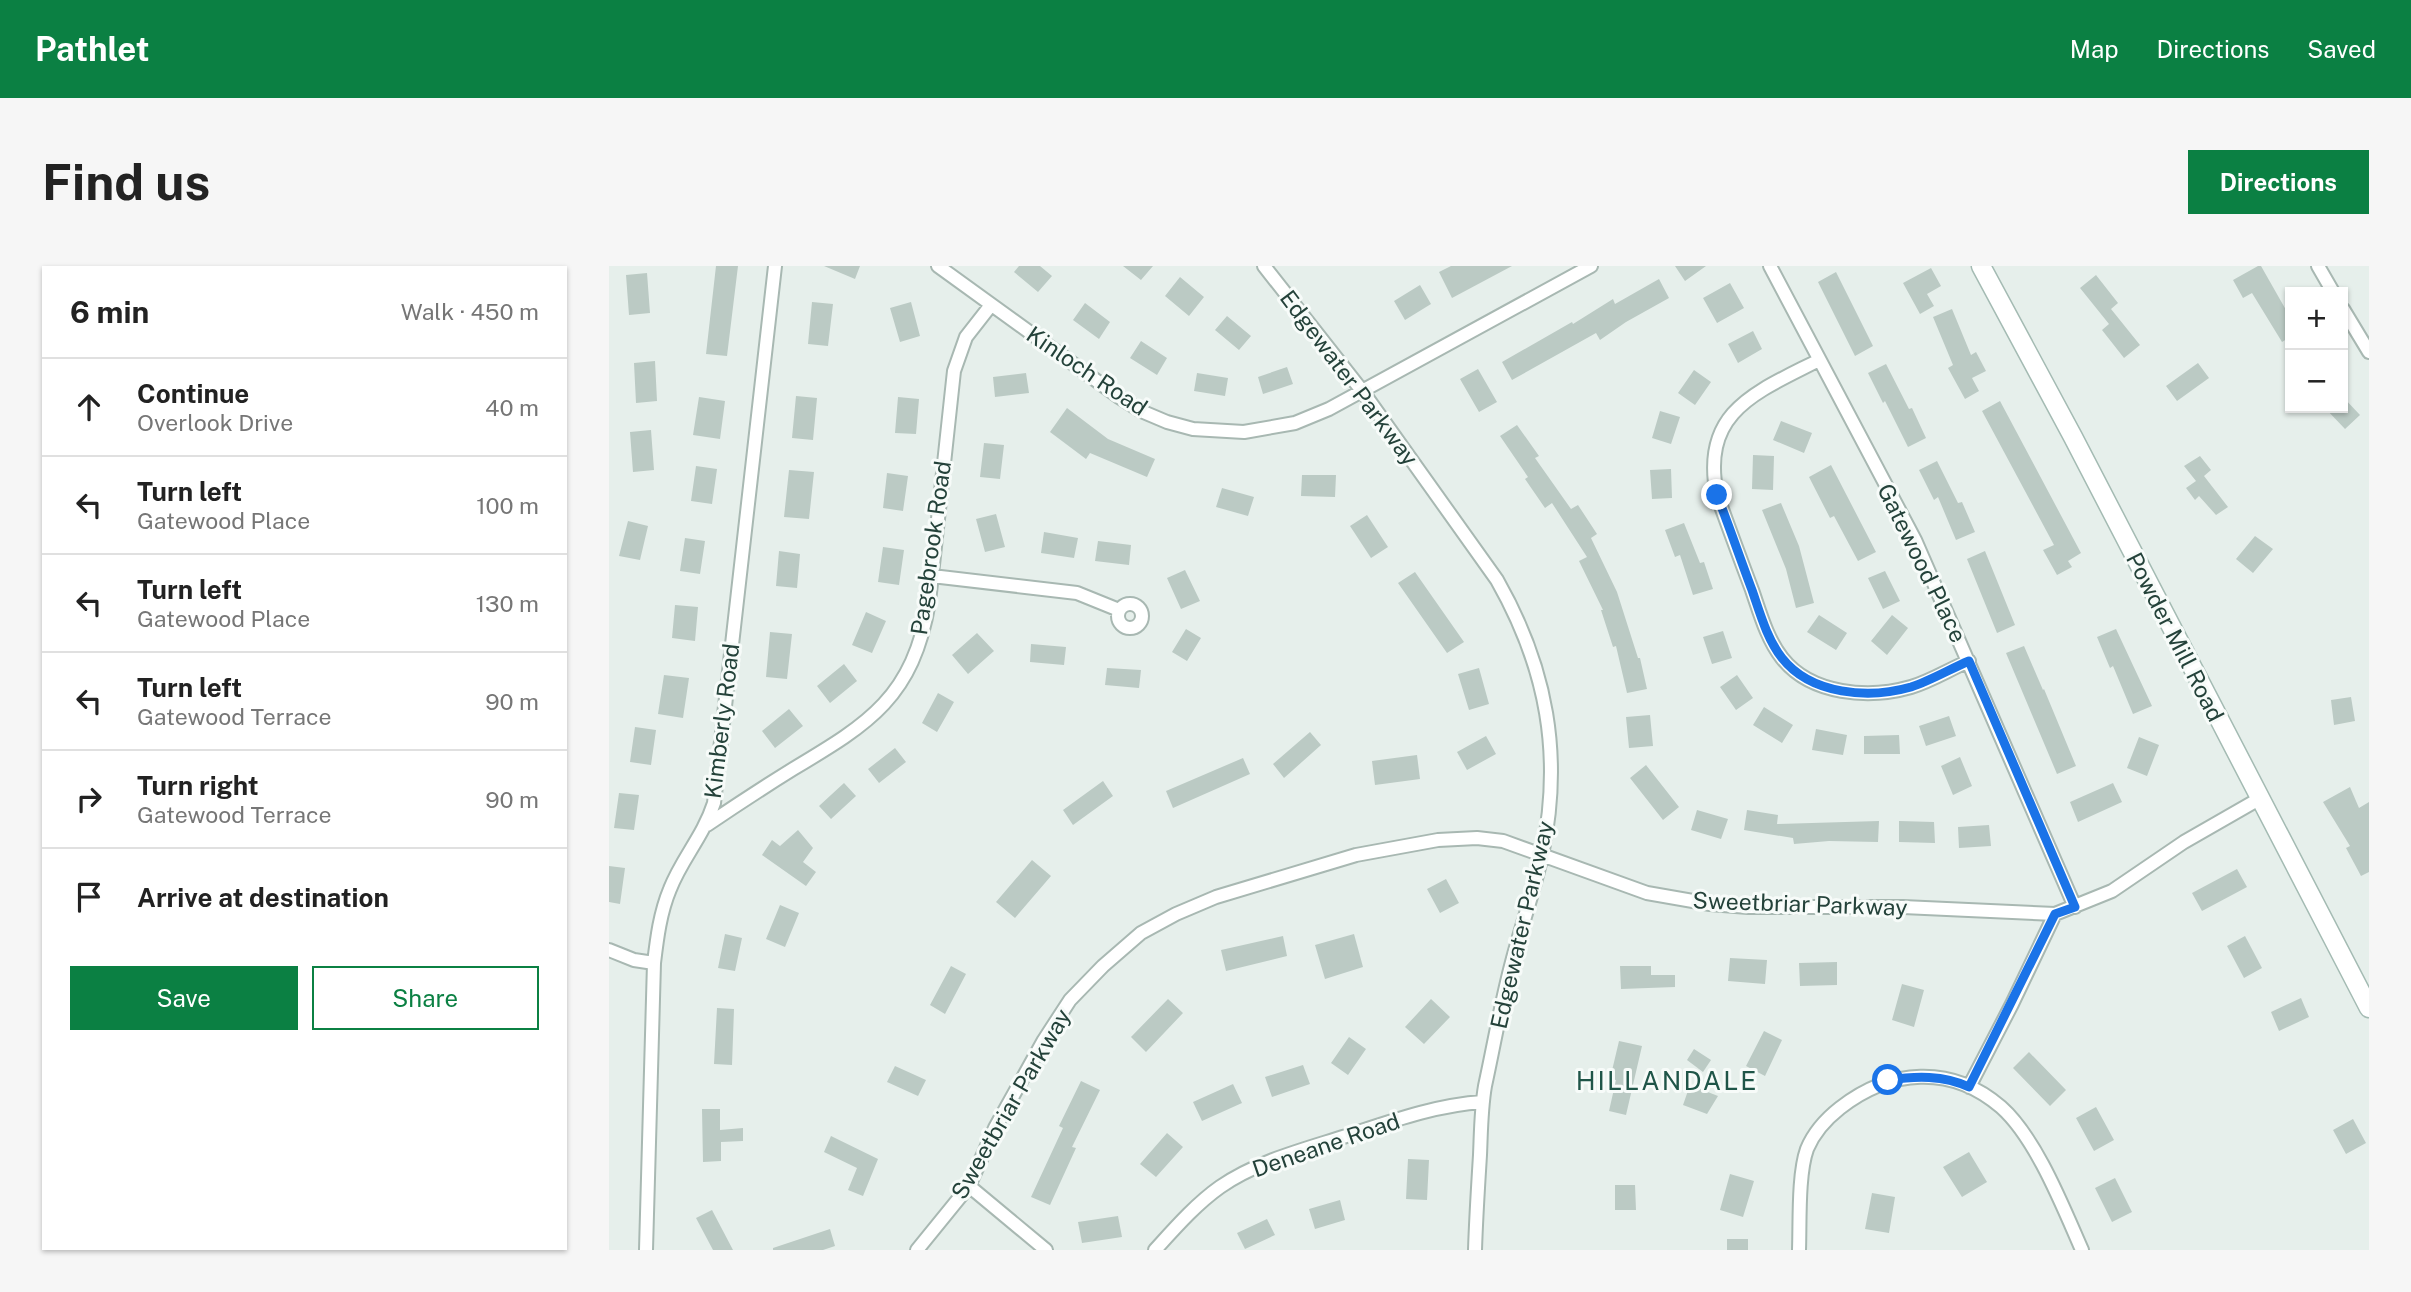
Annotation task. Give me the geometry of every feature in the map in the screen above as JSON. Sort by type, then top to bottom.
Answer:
[{"type":"main road","name":"Powder Mill Road","points":[[1981,266],[2369,1008]]},
{"type":"street","name":"Kimberly Road","points":[[646,1250],[654,963],[658,934],[670,888],[707,825],[715,792],[775,266]]},
{"type":"street","name":"Kinloch Road","points":[[938,266],[1141,411],[1193,429],[1244,432],[1295,423],[1363,392],[1591,266]]},
{"type":"street","name":"Edgewater Parkway","points":[[1264,266],[1363,392],[1497,580],[1515,611],[1527,642],[1548,715],[1551,777],[1542,856],[1511,966],[1483,1102],[1475,1250]]},
{"type":"street","name":"Gatewood Place","points":[[1770,266],[1915,540],[2075,907]]},
{"type":"street","points":[[2318,266],[2330,287]]},
{"type":"street","name":"Pagebrook Road","points":[[707,825],[759,789],[845,739],[869,721],[887,702],[903,678],[925,629],[954,371],[966,337],[992,305]]},
{"type":"street","points":[[2348,317],[2369,352]]},
{"type":"street","points":[[1819,360],[1752,394],[1725,425],[1715,446],[1712,470],[1717,495],[1768,636],[1782,659],[1797,673],[1816,684],[1848,692],[1912,687],[1969,661]]},
{"type":"street","points":[[932,576],[1077,593],[1119,610]]},
{"type":"street","name":"Sweetbriar Parkway","points":[[916,1250],[969,1186],[995,1128],[1060,1014],[1080,989],[1131,941],[1159,923],[1216,897],[1324,863],[1388,848],[1451,838],[1477,838],[1503,842],[1647,893],[1710,904],[1748,907],[1903,907],[2055,914],[2112,891],[2183,842],[2259,799]]},
{"type":"street","points":[[1969,1087],[2055,914]]},
{"type":"street","points":[[609,950],[635,960],[654,963]]},
{"type":"street","points":[[1798,1250],[1803,1166],[1815,1134],[1828,1118],[1851,1100],[1888,1080],[1912,1076],[1955,1080],[2002,1108],[2031,1145],[2082,1250]]},
{"type":"street","name":"Deneane Road","points":[[1155,1250],[1218,1188],[1241,1174],[1295,1152],[1394,1121],[1457,1104],[1483,1102]]},
{"type":"street","points":[[969,1186],[1046,1250]]},
{"type":"building","points":[[716,266],[738,266],[727,356],[706,354]]},
{"type":"building","points":[[824,266],[860,266],[855,279]]},
{"type":"building","points":[[1019,266],[1040,266],[1052,276],[1038,292],[1014,272]]},
{"type":"building","points":[[1123,266],[1153,266],[1141,280]]},
{"type":"building","points":[[1451,266],[1512,266],[1452,298],[1439,272]]},
{"type":"building","points":[[1675,266],[1706,266],[1685,281]]},
{"type":"building","points":[[2261,266],[2285,308],[2285,340],[2282,342],[2252,293],[2243,298],[2233,280]]},
{"type":"building","points":[[1931,268],[1941,286],[1927,294],[1934,306],[1920,314],[1903,283]]},
{"type":"building","points":[[1836,272],[1873,346],[1855,356],[1818,282]]},
{"type":"building","points":[[647,273],[650,313],[629,315],[626,275]]},
{"type":"building","points":[[2096,275],[2118,303],[2111,309],[2140,345],[2124,358],[2102,330],[2109,324],[2080,288]]},
{"type":"building","points":[[1180,277],[1204,297],[1189,316],[1165,296]]},
{"type":"building","points":[[1659,279],[1669,298],[1600,340],[1596,333],[1512,380],[1502,362],[1613,299],[1615,304]]},
{"type":"building","points":[[1730,283],[1744,308],[1717,323],[1703,298]]},
{"type":"building","points":[[1420,285],[1431,304],[1405,320],[1394,301]]},
{"type":"building","points":[[812,302],[833,304],[828,346],[808,344]]},
{"type":"building","points":[[911,302],[920,336],[900,342],[890,308]]},
{"type":"building","points":[[1085,303],[1110,322],[1099,339],[1073,320]]},
{"type":"building","points":[[1952,309],[1971,355],[1976,352],[1986,371],[1972,378],[1979,391],[1965,399],[1948,368],[1953,365],[1933,317]]},
{"type":"building","points":[[1227,316],[1251,336],[1239,350],[1215,330]]},
{"type":"building","points":[[1753,331],[1762,349],[1738,363],[1728,344]]},
{"type":"building","points":[[1141,341],[1167,358],[1157,375],[1130,358]]},
{"type":"building","points":[[655,361],[657,401],[636,403],[634,363]]},
{"type":"building","points":[[2198,363],[2209,378],[2177,401],[2166,386]]},
{"type":"building","points":[[1886,364],[1926,438],[1908,447],[1868,373]]},
{"type":"building","points":[[1287,367],[1293,384],[1263,394],[1258,377]]},
{"type":"building","points":[[1478,369],[1497,402],[1479,412],[1460,379]]},
{"type":"building","points":[[1694,370],[1711,382],[1695,405],[1678,393]]},
{"type":"building","points":[[1026,373],[1029,393],[995,397],[993,377]]},
{"type":"building","points":[[1197,373],[1228,378],[1225,396],[1194,391]]},
{"type":"building","points":[[796,396],[817,398],[813,440],[792,438]]},
{"type":"building","points":[[699,397],[725,401],[720,439],[693,435]]},
{"type":"building","points":[[898,397],[919,399],[916,434],[895,433]]},
{"type":"building","points":[[2000,401],[2081,553],[2068,561],[2072,567],[2057,575],[2043,550],[2054,545],[1982,411]]},
{"type":"building","points":[[2348,402],[2360,415],[2345,429],[2330,413],[2348,413]]},
{"type":"building","points":[[1067,408],[1108,439],[1155,459],[1147,477],[1090,453],[1086,459],[1050,432]]},
{"type":"building","points":[[1660,411],[1680,417],[1671,444],[1652,438]]},
{"type":"building","points":[[1781,421],[1812,433],[1804,453],[1773,440]]},
{"type":"building","points":[[1517,425],[1539,456],[1535,458],[1571,509],[1578,505],[1597,534],[1591,538],[1617,592],[1640,658],[1647,689],[1627,693],[1616,646],[1613,647],[1603,610],[1579,561],[1587,557],[1552,503],[1545,508],[1500,436]]},
{"type":"building","points":[[651,430],[654,470],[633,472],[630,432]]},
{"type":"building","points":[[984,443],[1004,445],[1000,479],[980,477]]},
{"type":"building","points":[[1753,455],[1774,456],[1773,490],[1752,489]]},
{"type":"building","points":[[2200,456],[2211,470],[2204,476],[2228,507],[2216,515],[2199,496],[2195,500],[2186,488],[2196,481],[2184,466]]},
{"type":"building","points":[[1937,461],[1958,503],[1962,502],[1975,532],[1956,540],[1938,497],[1934,500],[1919,470]]},
{"type":"building","points":[[1831,465],[1876,552],[1858,561],[1834,516],[1830,518],[1809,477]]},
{"type":"building","points":[[696,466],[717,469],[712,504],[691,501]]},
{"type":"building","points":[[1671,469],[1672,498],[1652,499],[1650,470]]},
{"type":"building","points":[[789,470],[814,472],[809,519],[784,517]]},
{"type":"building","points":[[887,473],[908,476],[903,511],[883,508]]},
{"type":"building","points":[[1302,475],[1336,475],[1335,497],[1301,496]]},
{"type":"building","points":[[1222,488],[1254,497],[1248,516],[1216,507]]},
{"type":"building","points":[[1781,503],[1799,546],[1814,603],[1796,608],[1786,569],[1762,510]]},
{"type":"building","points":[[996,514],[1005,547],[985,552],[976,519]]},
{"type":"building","points":[[1367,515],[1388,547],[1371,558],[1350,526]]},
{"type":"building","points":[[628,521],[648,526],[640,560],[619,556]]},
{"type":"building","points":[[1684,523],[1700,563],[1704,562],[1713,589],[1693,595],[1680,555],[1675,557],[1665,530]]},
{"type":"building","points":[[1044,532],[1078,538],[1074,558],[1041,553]]},
{"type":"building","points":[[2255,536],[2273,549],[2253,573],[2236,559]]},
{"type":"building","points":[[685,538],[705,541],[700,574],[680,571]]},
{"type":"building","points":[[1098,541],[1131,545],[1129,565],[1095,561]]},
{"type":"building","points":[[883,547],[904,550],[899,585],[878,582]]},
{"type":"building","points":[[779,551],[800,554],[797,588],[776,586]]},
{"type":"building","points":[[1985,551],[2015,625],[1997,633],[1967,559]]},
{"type":"building","points":[[1185,570],[1200,601],[1181,609],[1167,578]]},
{"type":"building","points":[[1885,571],[1900,601],[1883,609],[1868,578]]},
{"type":"building","points":[[1415,572],[1464,642],[1447,653],[1398,583]]},
{"type":"building","points":[[675,605],[698,607],[695,641],[672,638]]},
{"type":"building","points":[[866,612],[886,621],[872,653],[852,645]]},
{"type":"building","points":[[1819,615],[1847,633],[1836,650],[1807,632]]},
{"type":"building","points":[[1892,615],[1908,628],[1887,655],[1871,641]]},
{"type":"building","points":[[1186,629],[1201,638],[1187,661],[1172,652]]},
{"type":"building","points":[[2116,629],[2152,706],[2133,714],[2113,666],[2110,668],[2097,637]]},
{"type":"building","points":[[1723,631],[1732,658],[1712,664],[1703,637]]},
{"type":"building","points":[[770,632],[792,634],[787,679],[766,677]]},
{"type":"building","points":[[977,633],[994,651],[968,674],[952,655]]},
{"type":"building","points":[[1031,644],[1066,647],[1064,665],[1030,662]]},
{"type":"building","points":[[2024,646],[2076,766],[2057,774],[2006,653]]},
{"type":"building","points":[[844,664],[857,681],[830,703],[817,686]]},
{"type":"building","points":[[1107,668],[1141,670],[1139,688],[1105,685]]},
{"type":"building","points":[[1479,668],[1489,704],[1469,710],[1458,674]]},
{"type":"building","points":[[664,675],[689,678],[683,718],[658,714]]},
{"type":"building","points":[[1737,675],[1753,698],[1736,710],[1720,687]]},
{"type":"building","points":[[938,693],[954,702],[937,732],[922,723]]},
{"type":"building","points":[[2351,697],[2355,721],[2334,725],[2331,700]]},
{"type":"building","points":[[1764,707],[1793,725],[1782,743],[1753,725]]},
{"type":"building","points":[[789,709],[803,726],[775,748],[762,731]]},
{"type":"building","points":[[1650,715],[1653,746],[1629,748],[1626,717]]},
{"type":"building","points":[[1949,716],[1956,736],[1926,746],[1919,726]]},
{"type":"building","points":[[635,727],[656,730],[651,765],[630,762]]},
{"type":"building","points":[[1816,729],[1847,735],[1843,755],[1812,750]]},
{"type":"building","points":[[1310,732],[1321,745],[1284,778],[1273,764]]},
{"type":"building","points":[[1899,735],[1900,754],[1864,754],[1864,736]]},
{"type":"building","points":[[1486,736],[1496,754],[1467,770],[1457,752]]},
{"type":"building","points":[[2139,737],[2159,745],[2147,776],[2127,768]]},
{"type":"building","points":[[895,748],[906,762],[879,783],[868,769]]},
{"type":"building","points":[[1417,755],[1420,779],[1375,785],[1372,761]]},
{"type":"building","points":[[1960,757],[1972,786],[1953,795],[1941,766]]},
{"type":"building","points":[[1243,758],[1250,774],[1173,808],[1166,791]]},
{"type":"building","points":[[1646,765],[1679,807],[1663,820],[1630,778]]},
{"type":"building","points":[[1103,781],[1113,796],[1073,825],[1063,810]]},
{"type":"building","points":[[844,783],[856,796],[831,819],[819,806]]},
{"type":"building","points":[[2113,783],[2122,802],[2078,822],[2070,802]]},
{"type":"building","points":[[2350,787],[2359,808],[2369,802],[2369,872],[2361,876],[2346,848],[2350,846],[2323,802]]},
{"type":"building","points":[[619,793],[639,795],[634,830],[614,828]]},
{"type":"building","points":[[1697,810],[1728,819],[1721,839],[1691,830]]},
{"type":"building","points":[[1747,810],[1778,815],[1777,824],[1879,821],[1878,842],[1829,841],[1794,844],[1793,838],[1744,830]]},
{"type":"building","points":[[1899,821],[1934,822],[1935,843],[1899,842]]},
{"type":"building","points":[[1989,825],[1991,846],[1959,848],[1958,827]]},
{"type":"building","points":[[798,830],[813,848],[803,862],[816,872],[806,886],[762,855],[772,840],[780,846]]},
{"type":"building","points":[[1032,860],[1051,876],[1015,918],[996,902]]},
{"type":"building","points":[[609,866],[625,868],[620,904],[609,902]]},
{"type":"building","points":[[2237,869],[2247,887],[2202,911],[2192,893]]},
{"type":"building","points":[[1446,879],[1459,903],[1440,913],[1427,889]]},
{"type":"building","points":[[780,905],[799,913],[785,947],[766,939]]},
{"type":"building","points":[[725,934],[742,938],[735,971],[718,968]]},
{"type":"building","points":[[1354,934],[1363,967],[1325,979],[1315,945]]},
{"type":"building","points":[[1283,936],[1287,956],[1226,971],[1221,950]]},
{"type":"building","points":[[2245,936],[2262,968],[2244,978],[2227,946]]},
{"type":"building","points":[[1730,958],[1767,960],[1765,984],[1728,981]]},
{"type":"building","points":[[1837,962],[1837,985],[1800,986],[1799,963]]},
{"type":"building","points":[[951,966],[966,974],[945,1014],[930,1005]]},
{"type":"building","points":[[1620,966],[1651,966],[1651,975],[1675,975],[1675,987],[1621,989]]},
{"type":"building","points":[[1902,984],[1924,990],[1914,1027],[1892,1020]]},
{"type":"building","points":[[2301,998],[2309,1017],[2279,1031],[2271,1012]]},
{"type":"building","points":[[1168,999],[1183,1013],[1146,1052],[1131,1037]]},
{"type":"building","points":[[1431,999],[1450,1017],[1424,1044],[1405,1027]]},
{"type":"building","points":[[717,1008],[734,1009],[732,1065],[714,1064]]},
{"type":"building","points":[[1764,1031],[1782,1040],[1765,1076],[1746,1066]]},
{"type":"building","points":[[1349,1037],[1366,1049],[1348,1075],[1331,1063]]},
{"type":"building","points":[[1619,1041],[1642,1046],[1626,1115],[1609,1111],[1616,1080],[1610,1079]]},
{"type":"building","points":[[1694,1049],[1711,1060],[1703,1072],[1687,1060]]},
{"type":"building","points":[[2029,1052],[2066,1090],[2050,1106],[2013,1068]]},
{"type":"building","points":[[1303,1065],[1310,1084],[1272,1097],[1265,1077]]},
{"type":"building","points":[[895,1066],[926,1080],[918,1096],[887,1082]]},
{"type":"building","points":[[1081,1081],[1100,1090],[1072,1147],[1076,1148],[1050,1205],[1031,1197],[1063,1128],[1059,1126]]},
{"type":"building","points":[[1233,1084],[1242,1103],[1202,1121],[1193,1102]]},
{"type":"building","points":[[1690,1085],[1718,1096],[1707,1114],[1683,1105]]},
{"type":"building","points":[[2096,1107],[2114,1140],[2094,1151],[2076,1118]]},
{"type":"building","points":[[702,1109],[720,1109],[720,1130],[743,1128],[743,1141],[721,1142],[721,1161],[703,1162]]},
{"type":"building","points":[[2353,1119],[2366,1143],[2346,1154],[2333,1130]]},
{"type":"building","points":[[1167,1133],[1183,1147],[1156,1177],[1140,1164]]},
{"type":"building","points":[[831,1136],[878,1159],[863,1196],[848,1190],[857,1168],[824,1152]]},
{"type":"building","points":[[1969,1152],[1987,1182],[1962,1197],[1943,1167]]},
{"type":"building","points":[[1408,1159],[1429,1160],[1427,1200],[1406,1199]]},
{"type":"building","points":[[1730,1174],[1754,1181],[1743,1217],[1720,1210]]},
{"type":"building","points":[[2115,1178],[2132,1212],[2112,1222],[2095,1188]]},
{"type":"building","points":[[1615,1185],[1635,1185],[1636,1210],[1615,1210]]},
{"type":"building","points":[[1872,1193],[1895,1197],[1889,1233],[1865,1229]]},
{"type":"building","points":[[1340,1200],[1345,1220],[1315,1229],[1309,1209]]},
{"type":"building","points":[[712,1210],[733,1250],[713,1250],[696,1218]]},
{"type":"building","points":[[1118,1216],[1122,1237],[1082,1243],[1078,1222]]},
{"type":"building","points":[[1267,1219],[1275,1235],[1245,1249],[1237,1233]]},
{"type":"building","points":[[830,1229],[835,1246],[823,1250],[773,1250],[773,1248]]},
{"type":"building","points":[[1727,1239],[1748,1239],[1748,1250],[1727,1250]]},
{"type":"district","name":"HILLANDALE","points":[[1667,1081]]},
{"type":"route","points":[[1717,495],[1768,636],[1782,659],[1797,673],[1816,684],[1848,692],[1886,691],[1912,687],[1969,661],[2075,907],[2055,914],[1969,1087],[1955,1080],[1937,1077],[1912,1076],[1888,1080]]}]
